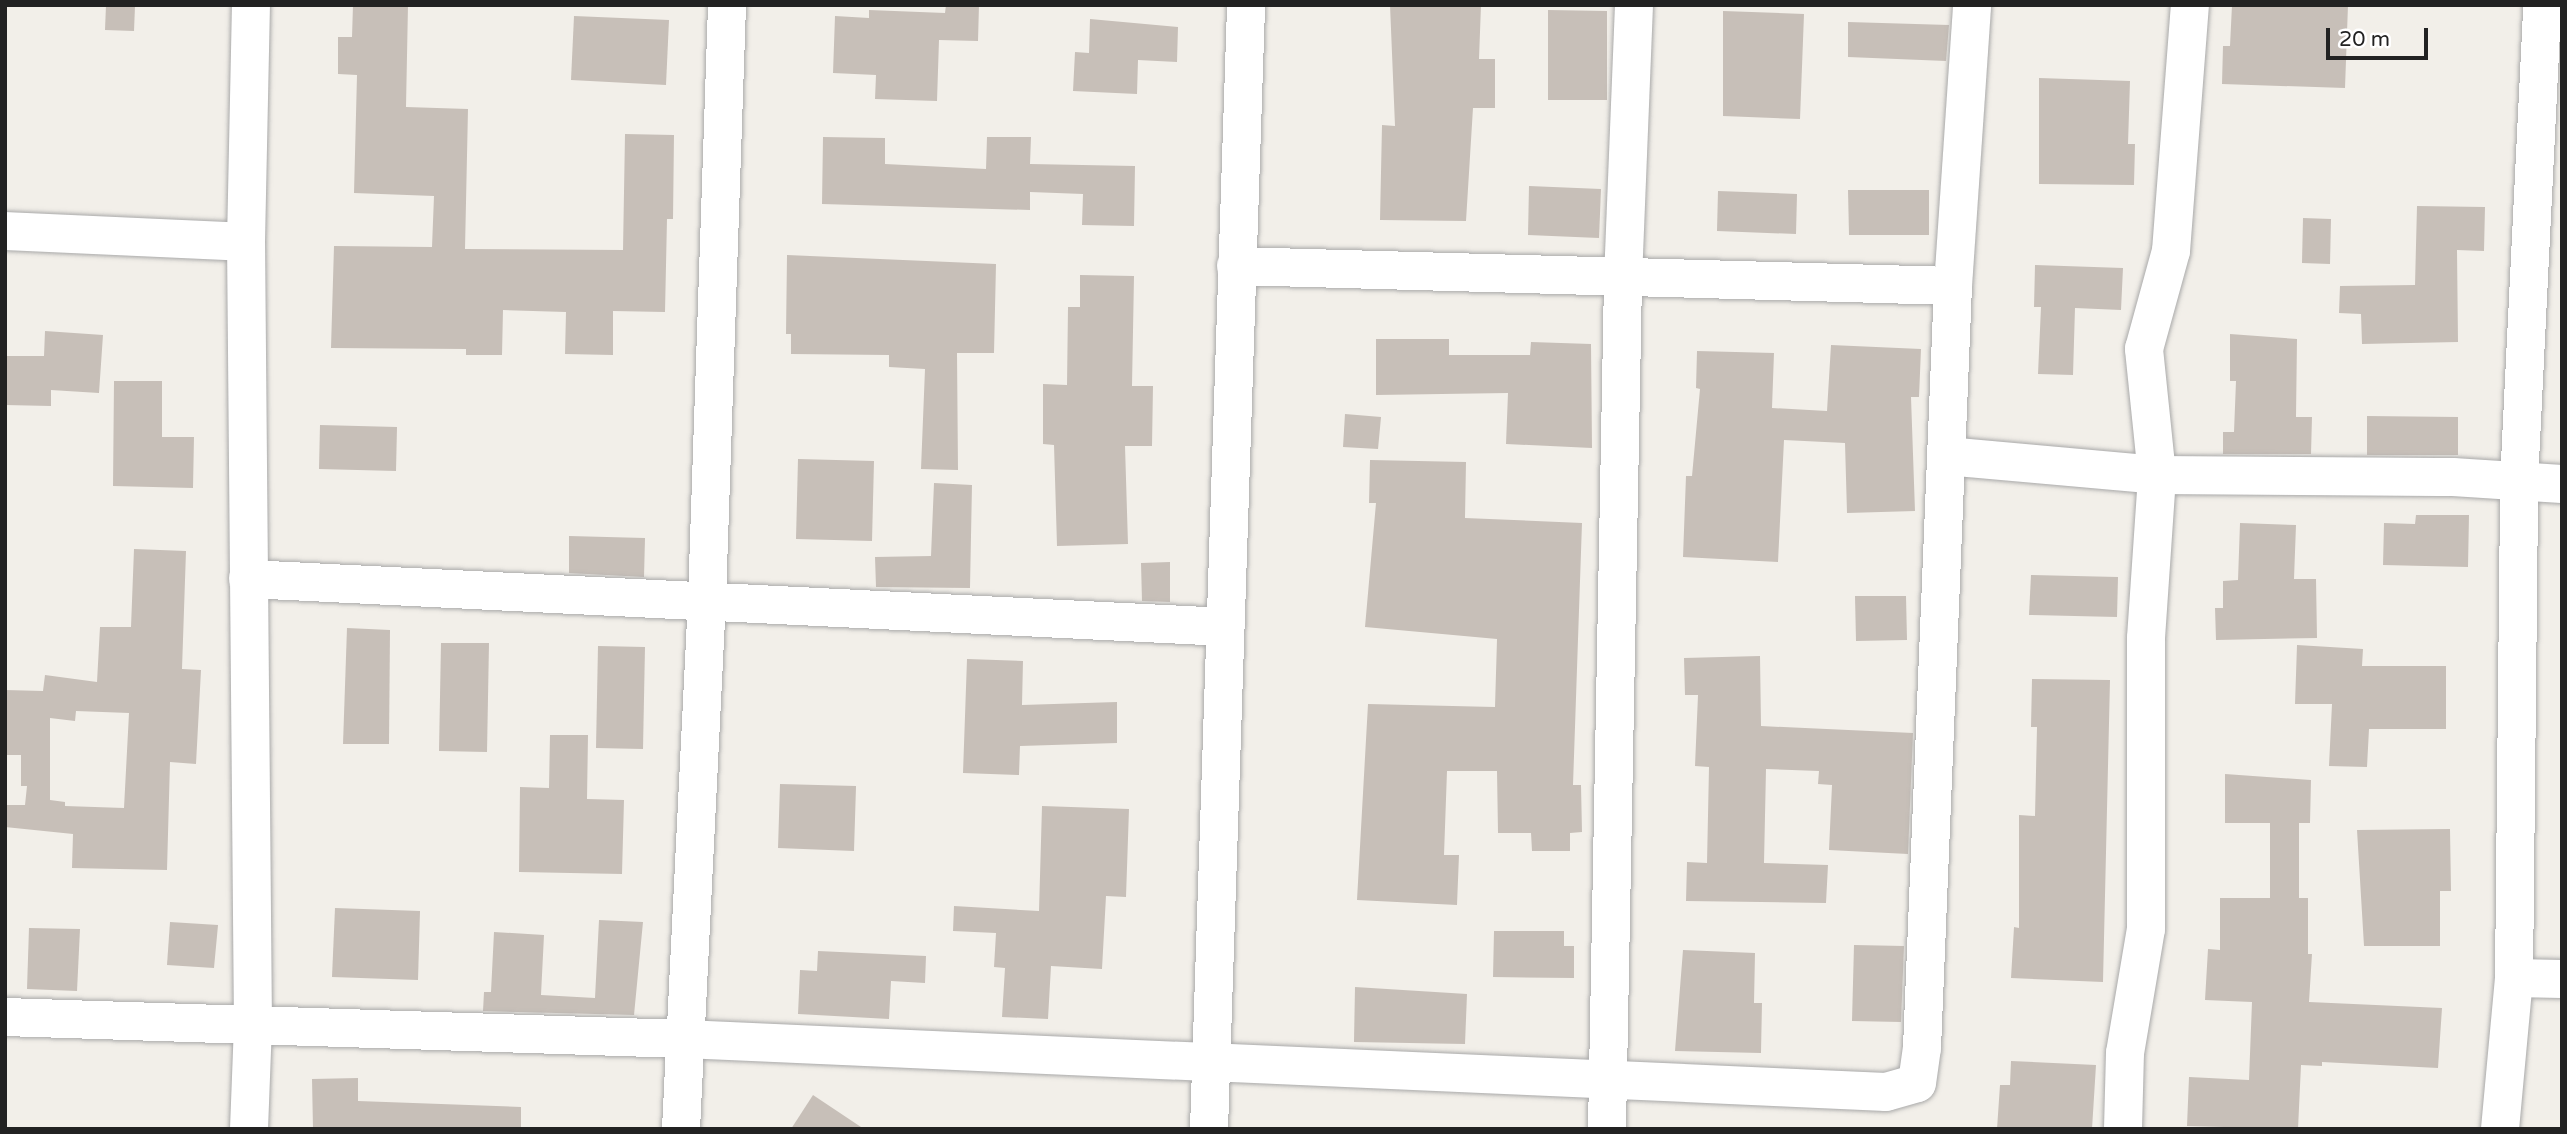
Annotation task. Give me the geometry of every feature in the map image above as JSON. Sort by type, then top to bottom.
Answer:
[{"type":"street","points":[[249,1129],[253,1026],[246,242],[250,5]]},
{"type":"street","points":[[681,1129],[707,599],[727,5]]},
{"type":"street","points":[[1209,1129],[1236,266],[1247,5]]},
{"type":"street","points":[[1607,1129],[1610,1082],[1623,279],[1634,5]]},
{"type":"street","points":[[5,1017],[684,1039],[1210,1066],[1886,1092],[1917,1083],[1953,286],[1972,5]]},
{"type":"street","points":[[2123,1129],[2125,1053],[2146,929],[2146,638],[2157,475],[2144,349],[2171,251],[2190,5]]},
{"type":"street","points":[[2500,1129],[2514,978],[2519,482],[2542,5]]},
{"type":"street","points":[[5,231],[246,242]]},
{"type":"street","points":[[1236,266],[1623,279],[1953,286]]},
{"type":"street","points":[[1946,456],[2157,475],[2453,477],[2562,484]]},
{"type":"street","points":[[247,579],[707,599],[1225,627]]},
{"type":"street","points":[[2514,978],[2562,979]]},
{"type":"building","points":[[106,5],[135,6],[134,31],[105,30]]},
{"type":"building","points":[[353,5],[408,5],[406,107],[468,109],[465,249],[623,250],[625,134],[674,135],[673,219],[667,219],[665,312],[613,311],[613,355],[565,354],[566,312],[503,310],[502,355],[466,355],[466,349],[331,348],[334,246],[432,247],[434,196],[354,193],[357,75],[338,74],[338,37],[352,37]]},
{"type":"building","points":[[946,5],[979,5],[978,41],[939,40],[937,101],[875,99],[876,75],[833,73],[835,16],[869,18],[869,10],[945,13]]},
{"type":"building","points":[[1390,5],[1481,5],[1479,59],[1495,59],[1495,108],[1473,108],[1466,221],[1380,220],[1382,125],[1395,126]]},
{"type":"building","points":[[2232,5],[2348,5],[2345,88],[2222,84],[2223,46],[2230,46]]},
{"type":"building","points":[[1548,10],[1607,11],[1607,100],[1548,100]]},
{"type":"building","points":[[1723,11],[1804,14],[1800,119],[1723,116]]},
{"type":"building","points":[[574,16],[669,20],[666,85],[571,80]]},
{"type":"building","points":[[1090,19],[1178,27],[1177,62],[1138,60],[1137,94],[1073,91],[1075,52],[1089,53]]},
{"type":"building","points":[[1848,22],[1949,25],[1946,61],[1848,57]]},
{"type":"building","points":[[2039,78],[2130,81],[2128,144],[2135,144],[2134,185],[2039,184]]},
{"type":"building","points":[[823,137],[885,138],[885,164],[986,169],[987,137],[1031,137],[1030,164],[1135,166],[1134,226],[1082,225],[1083,194],[1030,192],[1030,210],[822,204]]},
{"type":"building","points":[[1529,186],[1601,189],[1599,238],[1528,235]]},
{"type":"building","points":[[1848,190],[1929,190],[1929,235],[1849,235]]},
{"type":"building","points":[[1718,191],[1797,194],[1796,234],[1717,231]]},
{"type":"building","points":[[2417,206],[2485,207],[2484,251],[2457,250],[2458,342],[2362,344],[2361,314],[2339,313],[2340,286],[2415,285]]},
{"type":"building","points":[[2303,218],[2331,219],[2330,264],[2302,263]]},
{"type":"building","points":[[787,255],[996,264],[994,353],[957,353],[958,470],[921,469],[925,369],[889,367],[889,355],[791,354],[791,334],[786,334]]},
{"type":"building","points":[[2035,265],[2123,268],[2121,310],[2075,308],[2073,375],[2038,374],[2041,307],[2034,307]]},
{"type":"building","points":[[1080,275],[1134,276],[1132,386],[1153,386],[1152,446],[1125,446],[1128,544],[1057,546],[1054,445],[1043,444],[1043,384],[1067,385],[1068,307],[1080,307]]},
{"type":"building","points":[[45,331],[103,335],[99,393],[51,390],[51,406],[5,405],[5,356],[44,356]]},
{"type":"building","points":[[2230,334],[2297,339],[2296,417],[2312,417],[2311,454],[2223,454],[2223,432],[2234,432],[2236,381],[2230,381]]},
{"type":"building","points":[[1376,339],[1449,339],[1449,355],[1530,355],[1531,342],[1591,344],[1592,448],[1506,444],[1508,393],[1376,395]]},
{"type":"building","points":[[1831,345],[1921,349],[1919,397],[1911,397],[1915,511],[1847,513],[1845,443],[1784,440],[1778,562],[1683,557],[1686,476],[1692,476],[1700,389],[1696,388],[1697,351],[1774,353],[1772,408],[1827,411]]},
{"type":"building","points":[[114,381],[162,381],[162,437],[194,437],[193,488],[113,486]]},
{"type":"building","points":[[1345,414],[1381,417],[1378,449],[1343,447]]},
{"type":"building","points":[[2367,416],[2458,417],[2458,455],[2367,455]]},
{"type":"building","points":[[320,425],[397,427],[396,471],[319,469]]},
{"type":"building","points":[[798,459],[874,461],[872,541],[796,539]]},
{"type":"building","points":[[1370,460],[1466,462],[1465,518],[1582,523],[1573,785],[1581,785],[1582,832],[1570,833],[1570,851],[1532,851],[1531,833],[1498,833],[1497,771],[1447,771],[1444,855],[1459,855],[1457,905],[1357,900],[1368,704],[1495,707],[1497,639],[1365,627],[1376,503],[1369,503]]},
{"type":"building","points":[[934,483],[972,485],[970,588],[876,587],[875,557],[931,556]]},
{"type":"building","points":[[2416,515],[2469,515],[2468,567],[2383,565],[2384,523],[2415,524]]},
{"type":"building","points":[[2240,523],[2296,525],[2294,579],[2316,579],[2317,638],[2216,640],[2215,608],[2223,608],[2223,581],[2238,580]]},
{"type":"building","points":[[569,536],[645,538],[644,577],[569,573]]},
{"type":"building","points":[[134,549],[186,551],[182,669],[201,670],[196,764],[170,762],[167,870],[72,868],[73,834],[5,827],[5,805],[25,805],[27,786],[21,786],[21,755],[5,755],[5,690],[43,691],[45,675],[97,682],[100,627],[131,627]],"holes":[[[76,711],[129,713],[124,808],[65,806],[65,802],[50,800],[50,718],[75,721]]]},
{"type":"building","points":[[1170,562],[1170,602],[1142,601],[1141,563]]},
{"type":"building","points":[[2031,575],[2118,577],[2117,617],[2029,615]]},
{"type":"building","points":[[1855,596],[1906,596],[1907,640],[1856,641]]},
{"type":"building","points":[[347,628],[390,630],[389,744],[343,744]]},
{"type":"building","points":[[441,643],[489,643],[487,752],[439,751]]},
{"type":"building","points":[[2297,645],[2363,649],[2362,666],[2446,666],[2446,729],[2369,729],[2367,767],[2329,766],[2332,704],[2295,704]]},
{"type":"building","points":[[598,646],[645,647],[643,749],[596,748]]},
{"type":"building","points":[[1760,656],[1761,726],[1913,733],[1908,854],[1829,850],[1832,785],[1818,784],[1819,771],[1766,769],[1764,863],[1828,865],[1826,903],[1686,901],[1687,862],[1707,863],[1709,767],[1695,766],[1698,695],[1685,695],[1684,658]]},
{"type":"building","points":[[967,659],[1023,661],[1022,705],[1117,702],[1117,743],[1020,746],[1019,775],[963,773]]},
{"type":"building","points":[[2032,679],[2110,680],[2103,982],[2011,978],[2014,927],[2019,928],[2019,815],[2035,816],[2037,727],[2031,727]]},
{"type":"building","points":[[550,735],[588,735],[587,799],[624,800],[622,874],[519,872],[520,787],[549,788]]},
{"type":"building","points":[[2225,774],[2311,780],[2310,823],[2299,823],[2299,898],[2308,898],[2308,954],[2312,954],[2309,1002],[2442,1008],[2438,1068],[2322,1062],[2322,1066],[2301,1065],[2298,1129],[2187,1126],[2189,1077],[2249,1080],[2252,1002],[2205,1000],[2208,949],[2220,950],[2220,898],[2270,898],[2270,823],[2225,823]]},
{"type":"building","points":[[780,784],[856,786],[854,851],[778,848]]},
{"type":"building","points":[[1042,806],[1129,809],[1126,897],[1106,896],[1102,969],[1051,966],[1048,1019],[1002,1017],[1005,968],[994,967],[996,933],[953,931],[954,906],[1039,911]]},
{"type":"building","points":[[2450,829],[2451,891],[2440,891],[2440,946],[2364,946],[2357,830]]},
{"type":"building","points":[[335,908],[420,911],[418,980],[332,977]]},
{"type":"building","points":[[599,920],[643,922],[634,1015],[483,1011],[484,992],[491,992],[494,932],[544,935],[541,995],[595,998]]},
{"type":"building","points":[[170,922],[218,925],[214,968],[167,965]]},
{"type":"building","points":[[29,928],[80,929],[77,991],[27,989]]},
{"type":"building","points":[[1494,931],[1564,931],[1564,946],[1574,946],[1574,978],[1493,977]]},
{"type":"building","points":[[1854,945],[1904,946],[1901,1022],[1852,1021]]},
{"type":"building","points":[[1683,950],[1755,953],[1754,1003],[1762,1003],[1761,1053],[1675,1051]]},
{"type":"building","points":[[818,951],[926,956],[925,983],[891,981],[889,1019],[798,1014],[800,970],[817,971]]},
{"type":"building","points":[[1355,987],[1467,994],[1465,1044],[1354,1042]]},
{"type":"building","points":[[2011,1061],[2096,1065],[2092,1129],[1997,1129],[2000,1085],[2010,1085]]},
{"type":"building","points":[[358,1078],[358,1101],[521,1107],[521,1129],[313,1129],[312,1079]]},
{"type":"building","points":[[813,1095],[864,1129],[791,1129]]}]
